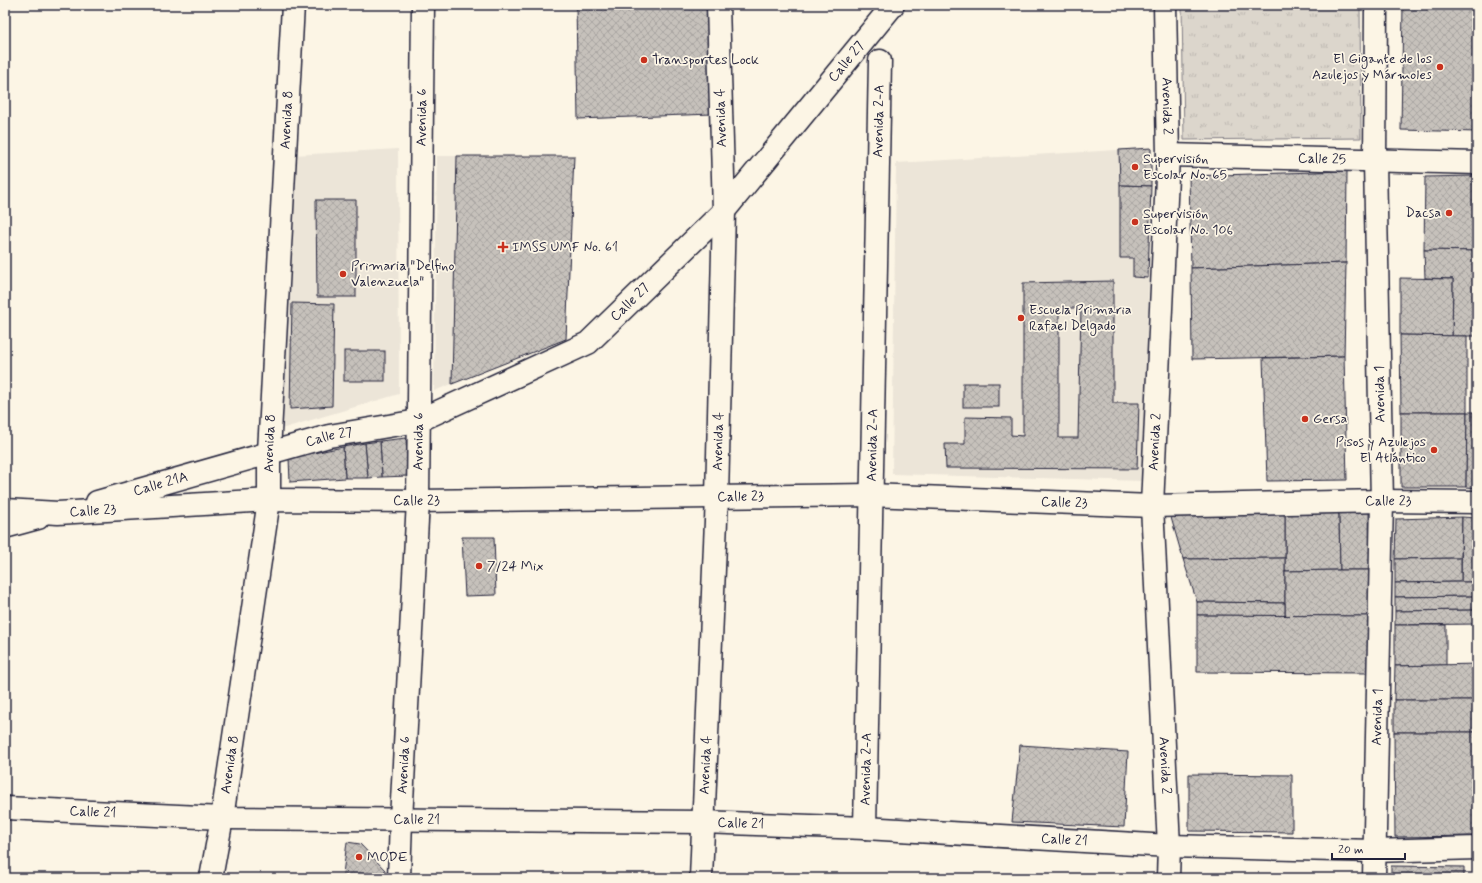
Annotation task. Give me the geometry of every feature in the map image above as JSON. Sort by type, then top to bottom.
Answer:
[{"type":"street","name":"Avenida 8","points":[[211,878],[222,818],[269,500],[270,452],[293,5]]},
{"type":"street","name":"Avenida 6","points":[[399,878],[418,502],[423,5]]},
{"type":"street","name":"Avenida 4","points":[[701,878],[702,822],[717,497],[724,211],[718,5]]},
{"type":"street","name":"Calle 27","points":[[270,452],[329,436],[418,421],[588,343],[724,211],[893,5]]},
{"type":"street","name":"Avenida 2","points":[[1164,5],[1168,155],[1152,506],[1169,846],[1168,878]]},
{"type":"street","name":"Avenida 1","points":[[1374,878],[1382,501],[1375,162],[1376,5]]},
{"type":"street","name":"Avenida 2-A","points":[[864,828],[880,62]]},
{"type":"street","name":"Calle 25","points":[[1168,155],[1375,162],[1477,163]]},
{"type":"street","name":"Calle 21A","points":[[5,527],[270,452]]},
{"type":"street","name":"Calle 23","points":[[5,510],[58,513],[269,500],[418,502],[870,495],[1152,506],[1382,501],[1477,502]]},
{"type":"street","name":"Calle 21","points":[[5,808],[222,818],[702,822],[864,828],[1169,846],[1374,851],[1477,848]]},
{"type":"shaded area","name":"Escuela Primaria Rafael Delgado","points":[[1152,148],[1144,481],[892,474],[896,163]]},
{"type":"shaded area","name":"Primaria \"Delfino Valenzuela\"","points":[[398,149],[399,394],[281,429],[294,155]]},
{"type":"shaded area","name":"IMSS UMF No. 61","points":[[437,156],[574,156],[566,339],[434,391]]},
{"type":"green space","points":[[1182,5],[1360,5],[1361,138],[1184,140]]},
{"type":"building","name":"Transportes Lock","points":[[576,5],[710,5],[712,114],[578,119]]},
{"type":"building","name":"El Gigante de los Azulejos y Mármoles","points":[[1403,5],[1477,5],[1477,132],[1401,130]]},
{"type":"building","name":"Supervisión Escolar No. 65","points":[[1151,148],[1151,186],[1120,185],[1119,150]]},
{"type":"building","name":"IMSS UMF No. 61","points":[[457,156],[574,156],[566,339],[452,384]]},
{"type":"building","points":[[1347,171],[1346,263],[1191,268],[1189,176]]},
{"type":"building","name":"Dacsa","points":[[1474,176],[1474,251],[1424,250],[1425,177]]},
{"type":"building","points":[[1474,176],[1477,176],[1477,251],[1474,251]]},
{"type":"building","name":"Supervisión Escolar No. 106","points":[[1120,185],[1151,186],[1148,278],[1133,277],[1133,258],[1120,258]]},
{"type":"building","points":[[316,200],[356,200],[356,297],[317,297]]},
{"type":"building","points":[[1424,250],[1477,251],[1477,336],[1452,336],[1453,279],[1425,278]]},
{"type":"building","points":[[1346,263],[1344,356],[1192,359],[1191,268]]},
{"type":"building","points":[[1400,278],[1453,279],[1452,336],[1400,335]]},
{"type":"building","points":[[1113,281],[1113,403],[1139,403],[1137,469],[946,468],[945,444],[965,444],[965,417],[1011,418],[1011,435],[1023,436],[1023,283]],"holes":[[[1059,308],[1081,308],[1078,438],[1059,438]]]},
{"type":"building","points":[[292,303],[334,304],[332,406],[290,409]]},
{"type":"building","points":[[1400,335],[1467,336],[1467,412],[1401,412]]},
{"type":"building","points":[[344,351],[385,351],[385,381],[344,381]]},
{"type":"building","name":"Gersa","points":[[1344,356],[1347,480],[1267,481],[1263,358]]},
{"type":"building","points":[[963,383],[999,383],[999,407],[963,407]]},
{"type":"building","name":"Pisos y Azulejos El Atlántico","points":[[1401,412],[1467,412],[1466,487],[1401,487]]},
{"type":"building","points":[[1467,412],[1477,412],[1477,488],[1466,487]]},
{"type":"building","points":[[406,438],[408,476],[382,477],[380,441]]},
{"type":"building","points":[[380,441],[382,477],[368,478],[365,443]]},
{"type":"building","points":[[365,443],[368,478],[345,478],[343,447]]},
{"type":"building","points":[[343,447],[345,478],[290,482],[289,458]]},
{"type":"building","points":[[1285,512],[1339,513],[1340,570],[1285,571]]},
{"type":"building","points":[[1285,512],[1285,558],[1183,559],[1170,514]]},
{"type":"building","points":[[1369,512],[1370,570],[1340,570],[1339,513]]},
{"type":"building","points":[[1462,517],[1461,558],[1395,559],[1396,519]]},
{"type":"building","points":[[1462,517],[1477,518],[1477,582],[1461,582]]},
{"type":"building","name":"7/24 Mix","points":[[462,537],[494,537],[496,595],[465,596]]},
{"type":"building","points":[[1285,558],[1285,603],[1197,602],[1183,559]]},
{"type":"building","points":[[1461,558],[1461,582],[1395,583],[1395,559]]},
{"type":"building","points":[[1370,570],[1371,616],[1285,616],[1285,571]]},
{"type":"building","points":[[1477,582],[1477,596],[1395,597],[1395,583]]},
{"type":"building","points":[[1477,596],[1477,610],[1395,611],[1395,597]]},
{"type":"building","points":[[1197,602],[1285,603],[1285,616],[1197,615]]},
{"type":"building","points":[[1477,610],[1477,624],[1395,625],[1395,611]]},
{"type":"building","points":[[1197,615],[1371,616],[1371,673],[1197,672]]},
{"type":"building","points":[[1395,625],[1446,625],[1446,665],[1395,666]]},
{"type":"building","points":[[1477,664],[1477,700],[1394,700],[1395,666]]},
{"type":"building","points":[[1394,700],[1477,700],[1477,732],[1394,732]]},
{"type":"building","points":[[1394,732],[1477,732],[1477,836],[1395,837]]},
{"type":"building","points":[[1020,745],[1128,752],[1124,827],[1012,822]]},
{"type":"building","points":[[1189,774],[1292,775],[1292,832],[1189,831]]},
{"type":"building","name":"MODE","points":[[347,842],[360,844],[385,870],[384,878],[364,878],[343,874]]},
{"type":"building","points":[[1391,866],[1464,867],[1464,878],[1391,878]]},
{"type":"place","name":"Transportes Lock","points":[[644,60]]},
{"type":"place","name":"El Gigante de los Azulejos y Mármoles","points":[[1440,67]]},
{"type":"place","name":"Supervisión Escolar No. 65","points":[[1135,167]]},
{"type":"place","name":"Dacsa","points":[[1449,213]]},
{"type":"place","name":"Supervisión Escolar No. 106","points":[[1135,222]]},
{"type":"place","name":"IMSS UMF No. 61","points":[[503,247]]},
{"type":"place","name":"Primaria \"Delfino Valenzuela\"","points":[[343,274]]},
{"type":"place","name":"Escuela Primaria Rafael Delgado","points":[[1021,318]]},
{"type":"place","name":"Gersa","points":[[1305,419]]},
{"type":"place","name":"Pisos y Azulejos El Atlántico","points":[[1434,450]]},
{"type":"place","name":"7/24 Mix","points":[[479,566]]},
{"type":"place","name":"MODE","points":[[359,857]]}]
